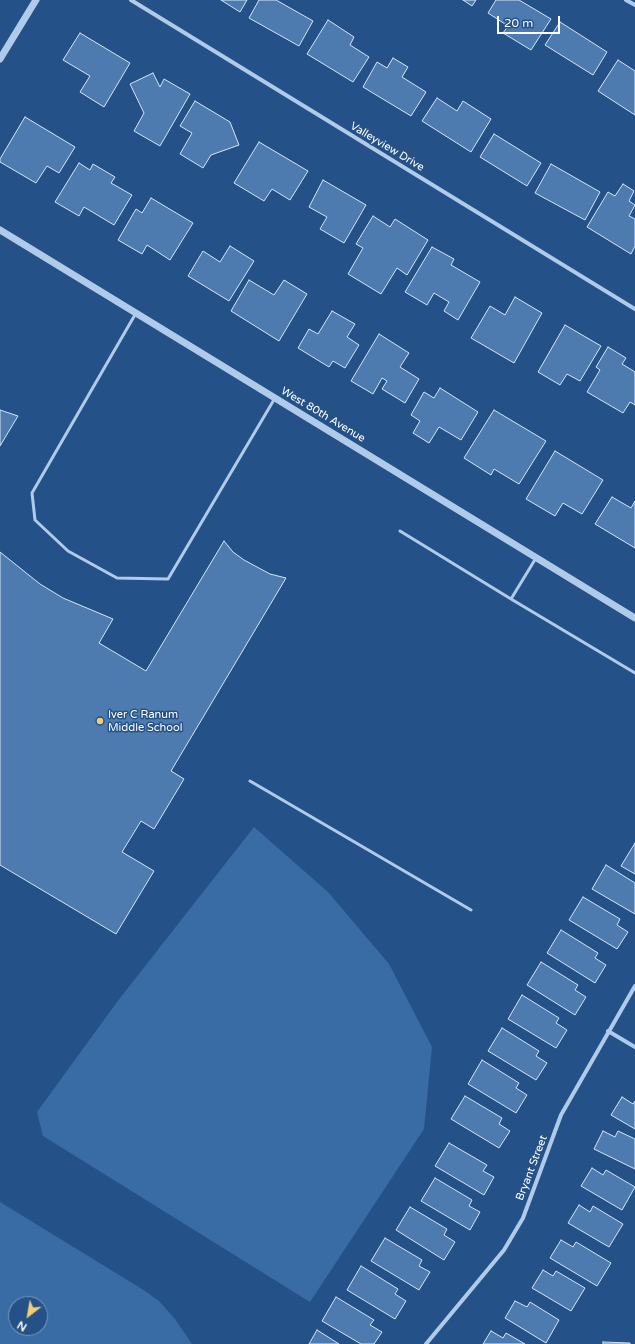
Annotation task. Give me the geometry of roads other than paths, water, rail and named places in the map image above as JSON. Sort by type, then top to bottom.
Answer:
[{"type":"street","points":[[0,59],[36,0]]},
{"type":"street","name":"Valleyview Drive","points":[[131,0],[635,309]]},
{"type":"street","points":[[626,0],[635,5]]},
{"type":"street","name":"West 80th Avenue","points":[[0,230],[635,618]]},
{"type":"street","name":"Bryant Street","points":[[426,1344],[504,1250],[523,1218],[561,1115],[635,986]]},
{"type":"street","points":[[608,1031],[635,1047]]},
{"type":"lane","points":[[136,313],[32,493],[34,520],[68,551],[117,578],[168,579],[275,398]]},
{"type":"lane","points":[[400,531],[635,673]]},
{"type":"lane","points":[[511,599],[536,558]]},
{"type":"lane","points":[[250,781],[471,910]]},
{"type":"place","name":"Iver C Ranum Middle School","points":[[100,721]]}]
